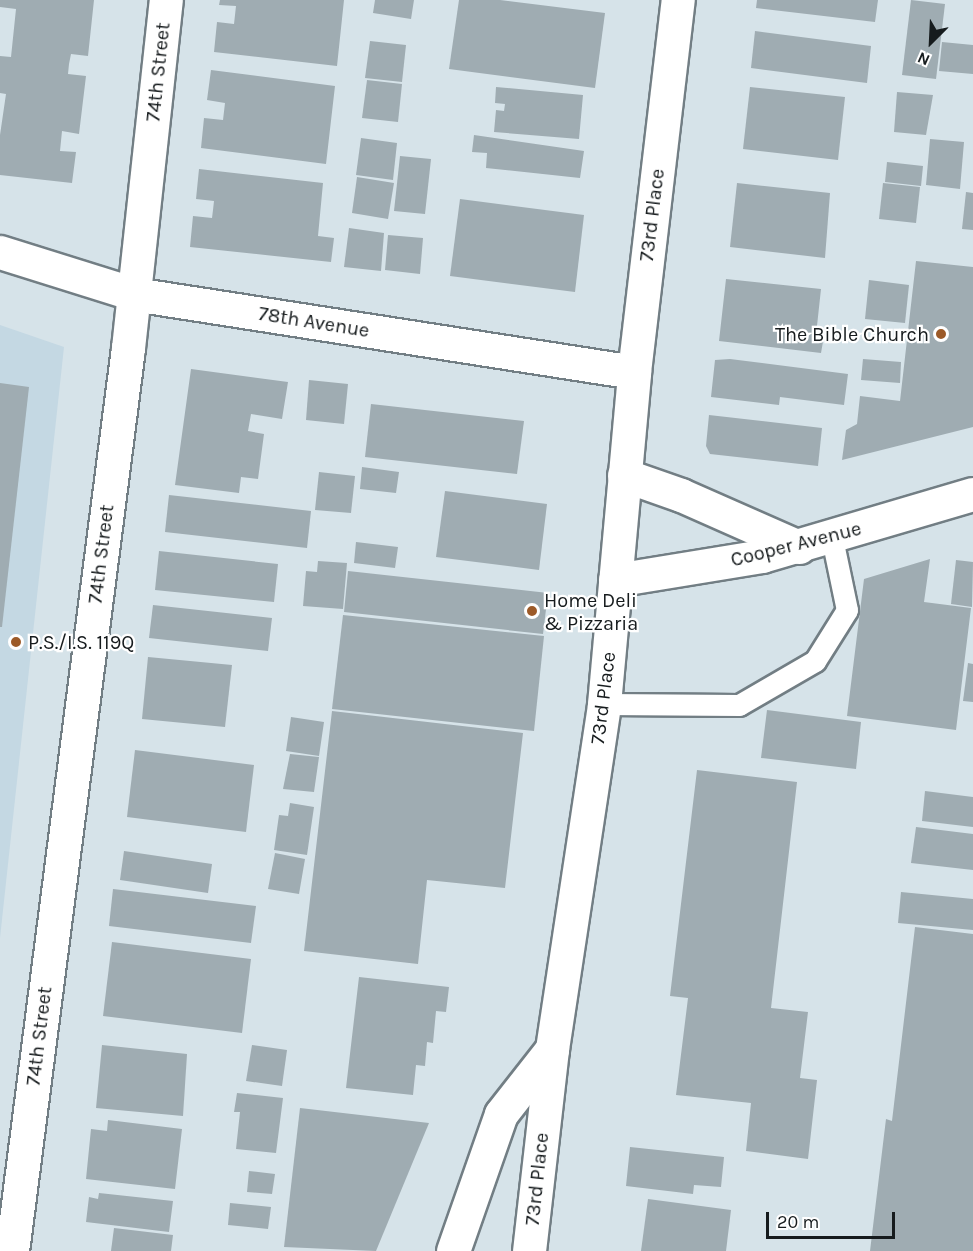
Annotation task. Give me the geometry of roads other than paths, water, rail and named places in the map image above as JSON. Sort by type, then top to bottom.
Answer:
[{"type":"street","name":"74th Street","points":[[12,1251],[134,294],[166,0]]},
{"type":"street","name":"73rd Place","points":[[529,1251],[552,1049],[604,704],[633,372],[678,0]]},
{"type":"street","name":"78th Avenue","points":[[0,252],[134,294],[633,372]]},
{"type":"street","points":[[624,476],[681,495],[799,547]]},
{"type":"street","name":"Cooper Avenue","points":[[615,580],[799,547],[973,494]]},
{"type":"street","points":[[453,1251],[501,1114],[552,1049]]},
{"type":"lane","points":[[604,704],[739,705],[815,661],[847,610],[832,538]]},
{"type":"place","name":"The Bible Church","points":[[941,334]]},
{"type":"place","name":"Home Deli & Pizzaria","points":[[532,611]]},
{"type":"place","name":"P.S./I.S. 119Q","points":[[16,642]]}]
